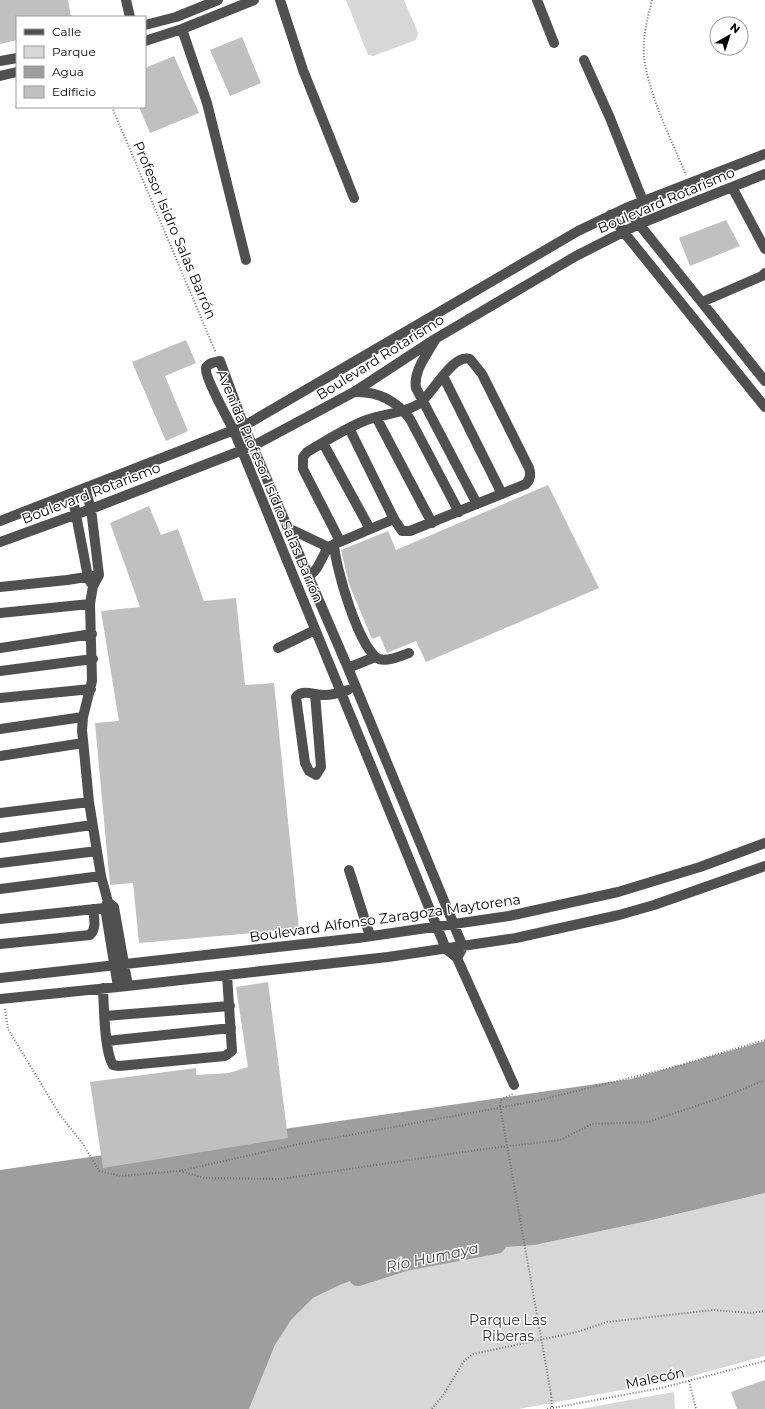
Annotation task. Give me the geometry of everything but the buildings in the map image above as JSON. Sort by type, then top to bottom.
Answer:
[{"type":"street","points":[[126,0],[130,16]]},
{"type":"street","points":[[146,25],[176,17],[218,0],[222,12]]},
{"type":"street","points":[[146,41],[182,29],[254,0]]},
{"type":"street","points":[[280,0],[303,70],[354,198]]},
{"type":"street","points":[[537,0],[554,42]]},
{"type":"street","points":[[182,29],[207,103],[246,260]]},
{"type":"street","points":[[0,61],[16,58]]},
{"type":"street","points":[[584,60],[610,118],[643,201]]},
{"type":"street","points":[[0,76],[16,72]]},
{"type":"street","name":"Boulevard Rotarismo","points":[[0,521],[234,431],[578,231],[643,201],[765,154]]},
{"type":"street","name":"Boulevard Rotarismo","points":[[0,542],[92,509],[253,446],[354,392],[435,339],[576,256],[623,231],[765,174]]},
{"type":"street","points":[[732,187],[765,249]]},
{"type":"street","points":[[626,208],[765,381]]},
{"type":"street","points":[[610,215],[765,407]]},
{"type":"street","points":[[702,302],[762,276],[765,273]]},
{"type":"street","points":[[435,339],[416,377],[416,388],[477,504]]},
{"type":"street","points":[[350,428],[394,520],[399,529],[406,532],[432,523],[526,484],[530,476],[529,468],[474,362],[467,358],[462,360],[443,376],[422,401],[404,410],[376,417],[350,428],[307,452],[303,458],[302,463],[334,544],[337,565],[354,619],[366,645],[376,657],[383,660],[409,653]]},
{"type":"street","name":"Avenida Profesor Isidro Salas Barrón","points":[[463,947],[348,668],[286,527],[244,426],[220,361],[208,366],[206,370],[216,397],[242,450],[436,926],[446,949],[457,958],[514,1085]]},
{"type":"street","points":[[443,376],[502,494]]},
{"type":"street","points":[[354,392],[381,395],[396,403],[404,410],[414,426],[459,512]]},
{"type":"street","points":[[376,417],[432,523]]},
{"type":"street","points":[[323,443],[370,529]]},
{"type":"street","points":[[85,488],[92,509],[99,575],[93,586],[90,604],[93,659],[91,689],[83,717],[83,743],[92,825],[101,876],[125,965],[123,987]]},
{"type":"street","points":[[72,494],[88,577],[93,586]]},
{"type":"street","points":[[309,578],[334,544],[394,520]]},
{"type":"street","points":[[286,527],[334,544]]},
{"type":"street","points":[[0,587],[99,575]]},
{"type":"street","points":[[0,613],[90,604]]},
{"type":"street","points":[[278,648],[315,630]]},
{"type":"street","points":[[0,648],[92,634]]},
{"type":"street","points":[[348,668],[376,657]]},
{"type":"street","points":[[0,671],[93,659]]},
{"type":"street","points":[[315,694],[321,767],[316,775],[309,771],[305,764],[295,701],[296,697],[301,693],[315,694],[327,695],[355,688]]},
{"type":"street","points":[[0,698],[91,689]]},
{"type":"street","points":[[0,729],[83,717]]},
{"type":"street","points":[[0,756],[83,743]]},
{"type":"street","points":[[0,814],[89,802]]},
{"type":"street","points":[[0,838],[92,825]]},
{"type":"street","name":"Boulevard Alfonso Zaragoza Maytorena","points":[[0,978],[370,936],[516,915],[618,892],[700,867],[764,845]]},
{"type":"street","points":[[0,863],[97,851]]},
{"type":"street","points":[[2,998],[123,987],[227,975],[463,947],[516,938],[619,915],[696,892],[765,866]]},
{"type":"street","points":[[349,870],[370,936]]},
{"type":"street","points":[[0,889],[101,876]]},
{"type":"street","points":[[0,919],[93,910],[109,906]]},
{"type":"street","points":[[109,906],[114,966],[123,987]]},
{"type":"street","points":[[0,944],[90,935],[95,924],[93,910]]},
{"type":"street","points":[[457,958],[463,947]]},
{"type":"street","points":[[104,988],[107,1041],[110,1060],[115,1066],[169,1062],[228,1055],[232,1051],[232,1028],[227,975]]},
{"type":"street","points":[[105,1016],[230,1006]]},
{"type":"street","points":[[107,1041],[232,1028]]},
{"type":"path","points":[[652,0],[645,26],[645,63],[654,96],[689,183]]},
{"type":"path","name":"Profesor Isidro Salas Barrón","points":[[112,108],[220,361]]},
{"type":"path","points":[[2,998],[8,1029],[60,1115],[83,1144],[99,1171],[121,1176],[180,1171],[295,1145],[500,1106],[536,1101],[648,1073],[765,1040]]},
{"type":"path","points":[[180,1171],[205,1178],[281,1179],[484,1149],[560,1140],[592,1124],[648,1122],[723,1097],[765,1080]]},
{"type":"path","points":[[514,1085],[513,1095],[501,1100],[500,1106],[551,1394],[552,1408]]},
{"type":"path","points":[[432,1409],[444,1394],[464,1361],[473,1354],[577,1332],[607,1322],[713,1310],[750,1313],[765,1311]]},
{"type":"path","name":"Malecón","points":[[547,1409],[689,1380],[765,1361]]},
{"type":"path","points":[[689,1380],[696,1409]]},
{"type":"green space","points":[[346,0],[404,0],[418,33],[416,40],[373,56],[368,55]]},
{"type":"green space","name":"Parque Las Riberas","points":[[765,1193],[765,1356],[681,1379],[519,1409],[249,1409],[275,1345],[291,1320],[313,1298],[340,1285],[398,1262],[463,1250],[535,1245],[648,1221]]},
{"type":"green space","points":[[674,1392],[675,1409],[581,1409]]},
{"type":"water","points":[[765,1041],[765,1193],[648,1221],[535,1245],[463,1250],[398,1262],[340,1285],[313,1298],[291,1320],[275,1345],[249,1409],[0,1409],[0,1170],[631,1079]]},
{"type":"waterway","name":"Río Humaya","points":[[358,1276],[405,1261],[496,1244]]}]
